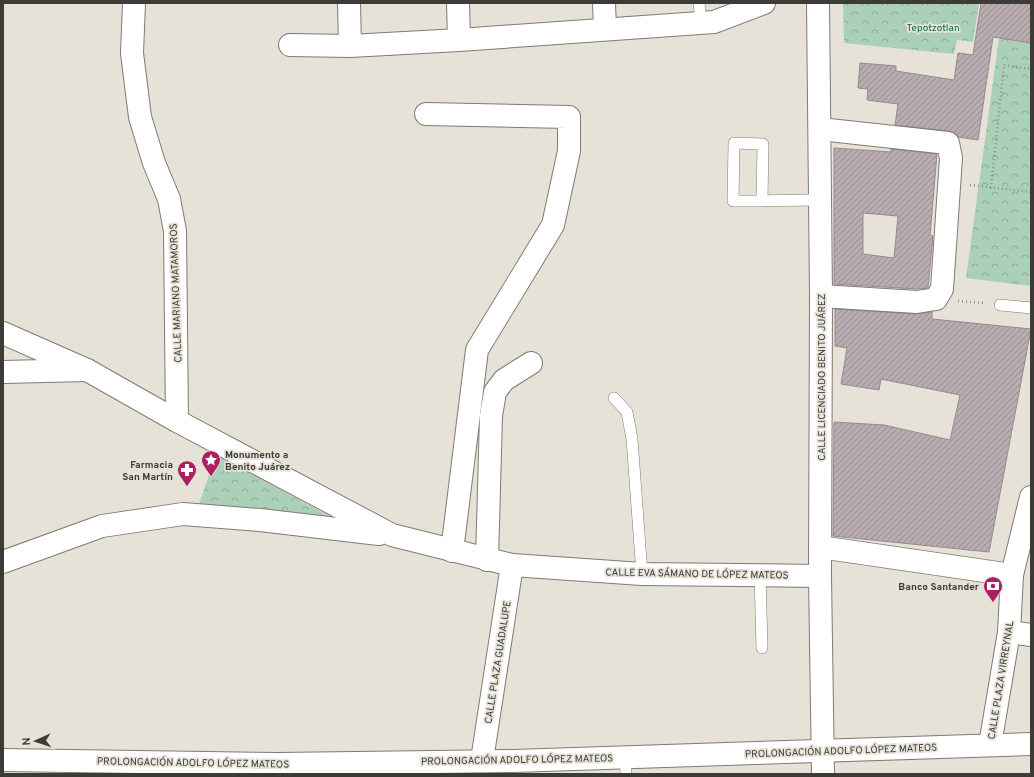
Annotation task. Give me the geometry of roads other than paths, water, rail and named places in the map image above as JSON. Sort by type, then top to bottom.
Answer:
[{"type":"street","name":"CALLE MARIANO MATAMOROS","points":[[134,3],[132,53],[140,117],[154,163],[169,199],[175,231],[177,421]]},
{"type":"street","points":[[349,3],[350,46]]},
{"type":"street","points":[[458,3],[459,40]]},
{"type":"street","points":[[604,3],[605,29]]},
{"type":"street","points":[[290,45],[350,46],[459,40],[605,29],[700,13],[714,22],[764,3]]},
{"type":"street","name":"CALLE LICENCIADO BENITO JUÁREZ","points":[[818,3],[821,296],[820,576],[823,774]]},
{"type":"street","points":[[426,114],[569,117],[569,151],[553,225],[477,350],[452,551]]},
{"type":"street","points":[[820,129],[948,143],[951,158],[942,289],[936,299],[917,302],[821,296]]},
{"type":"street","name":"CALLE EVA SÁMANO DE LÓPEZ MATEOS","points":[[3,333],[87,370],[177,421],[392,535],[487,560],[512,564],[642,574],[760,574],[820,576]]},
{"type":"street","points":[[487,560],[491,416],[495,392],[504,380],[531,363]]},
{"type":"street","points":[[3,372],[87,370]]},
{"type":"street","name":"CALLE PLAZA VIRREYNAL","points":[[990,745],[1009,632],[1012,575],[1031,497]]},
{"type":"street","points":[[3,562],[102,526],[182,514],[260,520],[392,535]]},
{"type":"street","points":[[820,547],[1012,575]]},
{"type":"street","name":"CALLE PLAZA GUADALUPE","points":[[482,760],[512,564]]},
{"type":"street","points":[[1009,632],[1031,635]]},
{"type":"street","name":"PROLONGACIÓN ADOLFO LÓPEZ MATEOS","points":[[3,760],[278,769],[482,760],[513,767],[626,765],[823,750],[1031,744]]},
{"type":"lane","points":[[762,201],[763,144],[734,143],[733,201],[762,201],[820,200]]},
{"type":"lane","points":[[1000,305],[1031,308]]},
{"type":"lane","points":[[614,398],[627,412],[632,438],[642,574]]},
{"type":"lane","points":[[760,574],[762,648]]},
{"type":"place","name":"Monumento a Benito Juárez","points":[[211,477]]},
{"type":"place","name":"Farmacia San Martín","points":[[187,487]]},
{"type":"place","name":"Banco Santander","points":[[993,603]]},
{"type":"park label","name":"Tepotzotlan","points":[[933,27]]}]
